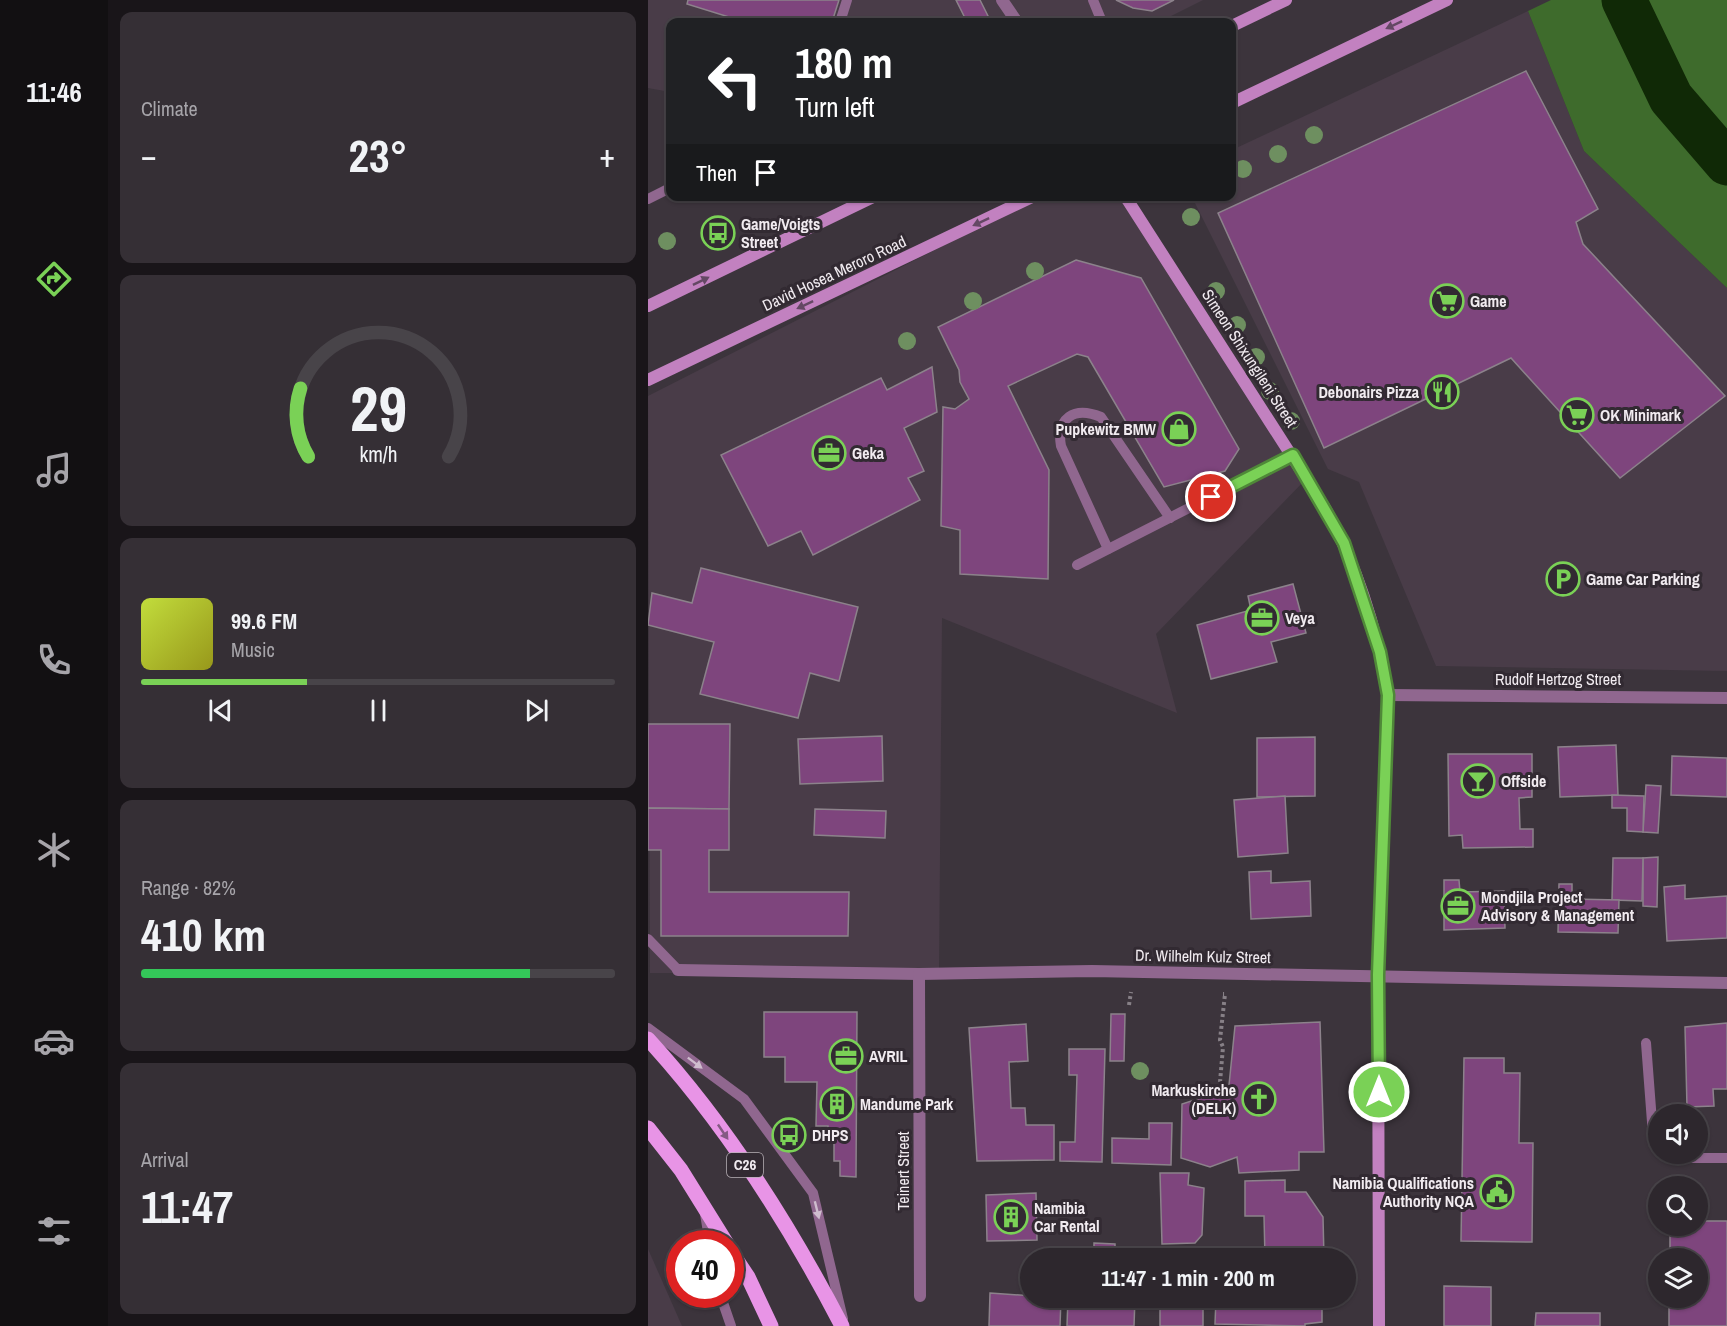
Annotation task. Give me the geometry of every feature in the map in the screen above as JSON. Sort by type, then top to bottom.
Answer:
[{"type":"main road","name":"C26","points":[[648,1039],[690,1084],[794,1237],[843,1326]]},
{"type":"main road","points":[[648,1128],[681,1170],[719,1230]]},
{"type":"main road","points":[[744,1271],[771,1326]]},
{"type":"street","points":[[1002,0],[1014,18]]},
{"type":"street","points":[[1236,24],[1268,4],[1286,0]]},
{"type":"street","points":[[1236,101],[1447,0]]},
{"type":"street","points":[[648,306],[865,201]]},
{"type":"street","name":"David Hosea Meroro Road","points":[[648,380],[1024,201]]},
{"type":"street","name":"Simeon Shixungileni Street","points":[[1128,201],[1293,455],[1344,543],[1380,652],[1388,695],[1378,975],[1379,1326]]},
{"type":"street","name":"Rudolf Hertzog Street","points":[[1388,695],[1727,698]]},
{"type":"street","name":"Dr. Wilhelm Kulz Street","points":[[678,970],[919,974],[1102,971],[1727,983]]},
{"type":"street","name":"Teinert Street","points":[[919,974],[920,1296]]},
{"type":"lane","points":[[841,18],[847,0]]},
{"type":"lane","points":[[1093,0],[1100,18]]},
{"type":"lane","points":[[648,199],[666,190]]},
{"type":"lane","points":[[1108,549],[1061,446],[1059,432],[1065,419],[1074,414],[1090,412],[1101,417],[1170,518]]},
{"type":"lane","points":[[1077,565],[1293,455]]},
{"type":"lane","points":[[648,939],[678,970]]},
{"type":"lane","points":[[648,1028],[744,1099],[813,1193],[843,1326]]},
{"type":"lane","points":[[1646,1042],[1651,1104]]},
{"type":"lane","points":[[1708,1158],[1727,1158]]},
{"type":"lane","points":[[704,1206],[708,1230]]},
{"type":"lane","points":[[725,1308],[731,1326]]},
{"type":"path","points":[[1128,1005],[1129,992],[1141,992]]},
{"type":"path","points":[[1213,993],[1225,994],[1220,1040],[1223,1047],[1219,1094]]},
{"type":"shaded area","points":[[648,0],[1203,0],[1167,18],[666,18],[666,91],[648,88]]},
{"type":"shaded area","points":[[1528,11],[1584,151],[1727,288],[1727,671],[1436,666],[1359,482],[1328,469],[1194,201],[1236,201],[1236,148]]},
{"type":"shaded area","points":[[1031,201],[1128,201],[1307,478],[1156,634],[1177,713],[942,618],[939,973],[650,973],[648,396]]},
{"type":"shaded area","points":[[648,1249],[666,1290],[666,1308],[674,1308],[682,1326],[648,1326]]},
{"type":"green space","points":[[1551,0],[1727,0],[1727,288],[1584,151],[1528,11]]},
{"type":"building","points":[[688,0],[839,0],[833,18],[732,18],[687,4]]},
{"type":"building","points":[[956,0],[980,0],[989,18],[965,18]]},
{"type":"building","points":[[1116,0],[1174,0],[1152,11],[1133,8]]},
{"type":"building","name":"Game","points":[[1526,71],[1598,209],[1576,222],[1583,244],[1725,396],[1620,478],[1511,358],[1324,448],[1218,213]]},
{"type":"building","name":"Pupkewitz BMW","points":[[1076,260],[1141,278],[1239,449],[1225,471],[1164,487],[1088,357],[1077,354],[1008,386],[1049,470],[1048,579],[960,574],[960,530],[941,526],[943,407],[955,409],[969,399],[960,382],[959,370],[938,327]]},
{"type":"building","points":[[932,367],[937,412],[904,428],[924,471],[908,478],[920,500],[813,555],[801,531],[768,546],[721,455],[881,378],[887,390]]},
{"type":"building","points":[[701,568],[858,607],[839,681],[810,673],[798,718],[700,694],[714,642],[648,625],[652,593],[692,603]]},
{"type":"building","points":[[1293,584],[1306,633],[1271,642],[1277,662],[1211,679],[1197,625],[1251,610],[1248,596]]},
{"type":"building","points":[[648,724],[730,724],[729,809],[648,808]]},
{"type":"building","points":[[882,736],[883,781],[800,784],[798,739]]},
{"type":"building","points":[[1315,737],[1315,796],[1257,797],[1257,738]]},
{"type":"building","points":[[1616,745],[1618,795],[1560,797],[1558,747]]},
{"type":"building","points":[[1448,754],[1532,754],[1532,797],[1519,798],[1520,829],[1533,829],[1533,847],[1463,848],[1462,835],[1449,836]]},
{"type":"building","points":[[1672,756],[1727,758],[1727,797],[1671,795]]},
{"type":"building","points":[[1646,785],[1661,786],[1658,833],[1643,832]]},
{"type":"building","points":[[1612,795],[1644,796],[1643,832],[1627,831],[1627,808],[1612,808]]},
{"type":"building","points":[[1285,796],[1288,853],[1238,857],[1234,800]]},
{"type":"building","points":[[648,808],[729,809],[729,850],[709,850],[709,892],[849,892],[848,936],[661,936],[661,850],[648,850]]},
{"type":"building","points":[[815,809],[886,811],[885,838],[814,835]]},
{"type":"building","points":[[1658,857],[1657,907],[1643,906],[1643,858]]},
{"type":"building","points":[[1613,858],[1643,858],[1642,901],[1612,900]]},
{"type":"building","points":[[1271,871],[1271,883],[1310,881],[1311,916],[1251,919],[1249,872]]},
{"type":"building","points":[[1444,880],[1459,880],[1460,892],[1504,891],[1505,928],[1444,930]]},
{"type":"building","points":[[1559,884],[1572,884],[1572,899],[1619,900],[1618,933],[1558,932]]},
{"type":"building","points":[[1685,885],[1685,899],[1727,896],[1727,938],[1667,941],[1664,887]]},
{"type":"building","name":"Mandume Park","points":[[764,1012],[857,1012],[856,1177],[840,1176],[840,1161],[834,1161],[834,1143],[828,1143],[828,1126],[816,1126],[817,1082],[785,1082],[785,1057],[764,1057]]},
{"type":"building","points":[[1111,1014],[1125,1014],[1124,1061],[1110,1061]]},
{"type":"building","name":"Markuskirche (DELK)","points":[[1320,1022],[1324,1152],[1299,1152],[1299,1170],[1239,1173],[1237,1157],[1210,1167],[1181,1158],[1182,1104],[1213,1094],[1228,1095],[1235,1026]]},
{"type":"building","points":[[1727,1023],[1727,1089],[1713,1089],[1714,1106],[1687,1104],[1685,1027]]},
{"type":"building","points":[[1026,1024],[1028,1061],[1009,1062],[1011,1108],[1025,1108],[1026,1125],[1054,1125],[1054,1160],[977,1161],[969,1028]]},
{"type":"building","points":[[1069,1049],[1105,1049],[1102,1162],[1060,1161],[1060,1142],[1075,1142],[1077,1075],[1069,1075]]},
{"type":"building","name":"Namibia Qualifications Authority NQA","points":[[1464,1058],[1504,1058],[1504,1073],[1520,1073],[1519,1143],[1533,1143],[1532,1242],[1461,1241]]},
{"type":"building","points":[[1149,1123],[1172,1123],[1171,1165],[1112,1163],[1112,1138],[1149,1139]]},
{"type":"building","points":[[1160,1173],[1189,1173],[1188,1185],[1204,1188],[1202,1235],[1195,1243],[1162,1244]]},
{"type":"building","points":[[1285,1180],[1285,1192],[1306,1192],[1323,1217],[1324,1248],[1265,1248],[1264,1216],[1245,1216],[1245,1181]]},
{"type":"building","name":"Namibia Car Rental","points":[[1036,1193],[1037,1240],[987,1241],[986,1195]]},
{"type":"building","points":[[1708,1221],[1727,1221],[1727,1326],[1669,1326],[1669,1308],[1708,1308],[1708,1248],[1670,1248],[1670,1236],[1708,1236]]},
{"type":"building","points":[[1094,1243],[1115,1244],[1115,1248],[1094,1248]]},
{"type":"building","points":[[1444,1286],[1491,1287],[1491,1326],[1444,1326]]},
{"type":"building","points":[[990,1293],[1020,1295],[1020,1308],[1061,1308],[1060,1326],[989,1326]]},
{"type":"building","points":[[1068,1308],[1135,1308],[1134,1326],[1067,1326]]},
{"type":"building","points":[[1160,1308],[1203,1308],[1203,1326],[1160,1326]]},
{"type":"building","points":[[1216,1308],[1322,1308],[1322,1322],[1305,1324],[1305,1326],[1215,1324]]},
{"type":"building","points":[[1536,1313],[1600,1313],[1600,1326],[1535,1326]]},
{"type":"waterway","points":[[1624,0],[1671,98],[1727,163]]},
{"type":"place","name":"Game/Voigts Street","points":[[718,233]]},
{"type":"place","name":"Game","points":[[1447,301]]},
{"type":"place","name":"Debonairs Pizza","points":[[1442,392]]},
{"type":"place","name":"OK Minimark","points":[[1577,415]]},
{"type":"place","name":"Pupkewitz BMW","points":[[1179,429]]},
{"type":"place","name":"Geka","points":[[829,453]]},
{"type":"place","name":"Game Car Parking","points":[[1563,579]]},
{"type":"place","name":"Veya","points":[[1262,618]]},
{"type":"place","name":"Offside","points":[[1478,781]]},
{"type":"place","name":"Mondjila Project Advisory & Management","points":[[1458,906]]},
{"type":"place","name":"AVRIL","points":[[846,1056]]},
{"type":"place","name":"Markuskirche (DELK)","points":[[1259,1099]]},
{"type":"place","name":"Mandume Park","points":[[837,1104]]},
{"type":"place","name":"DHPS","points":[[789,1135]]},
{"type":"place","name":"Namibia Qualifications Authority NQA","points":[[1497,1192]]},
{"type":"place","name":"Namibia Car Rental","points":[[1011,1217]]},
{"type":"route","points":[[1211,497],[1293,455],[1344,543],[1380,652],[1388,695],[1378,975],[1379,1092]]}]
